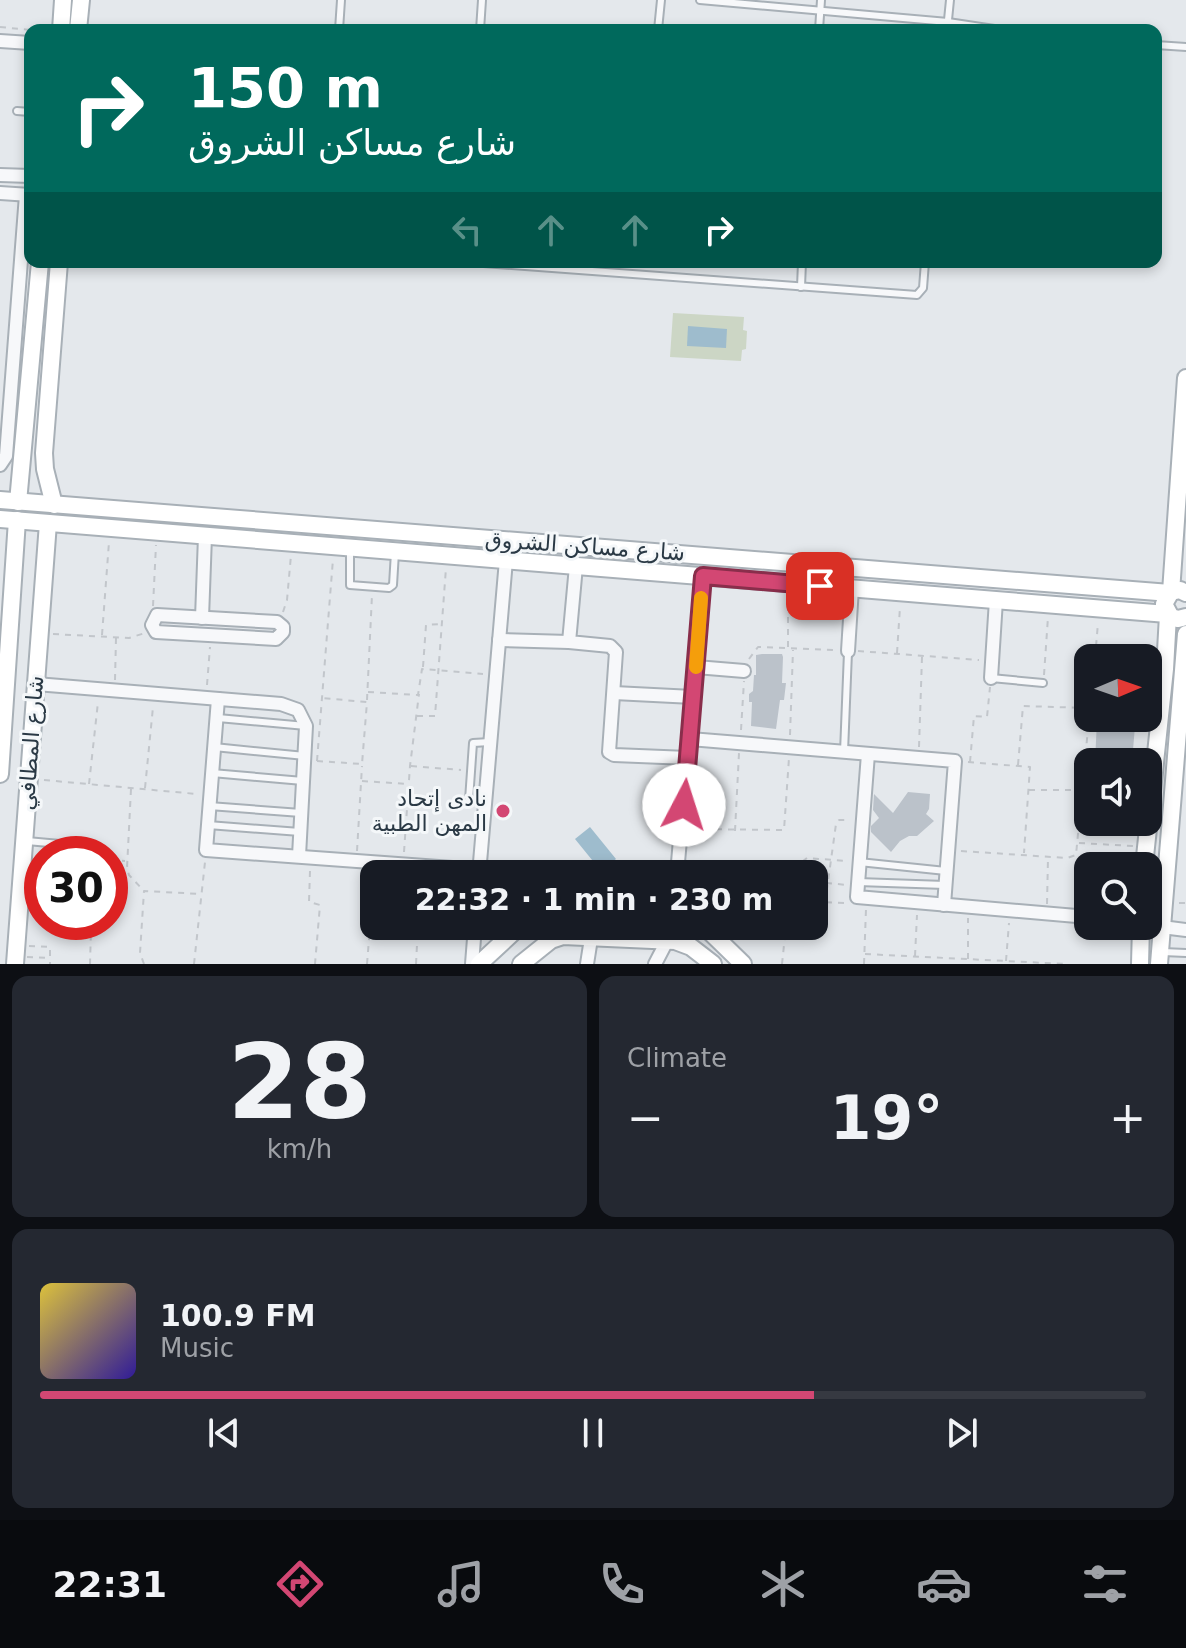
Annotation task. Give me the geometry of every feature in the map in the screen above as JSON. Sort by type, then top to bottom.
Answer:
[{"type":"street","points":[[61,24],[63,0]]},
{"type":"street","points":[[79,24],[81,0]]},
{"type":"street","points":[[0,41],[24,43]]},
{"type":"street","points":[[0,175],[24,176]]},
{"type":"street","points":[[0,193],[24,195]]},
{"type":"street","points":[[0,465],[6,456],[24,242]]},
{"type":"street","points":[[18,502],[39,268]]},
{"type":"street","points":[[54,505],[45,469],[59,268]]},
{"type":"street","points":[[1162,650],[1168,614],[1164,601],[1176,592],[1172,561],[1186,378]]},
{"type":"street","points":[[21,465],[32,472],[45,469]]},
{"type":"street","name":"شارع مساكن الشروق","points":[[0,500],[1176,592]]},
{"type":"street","name":"شارع مساكن الشروق","points":[[0,519],[1137,611],[1168,614],[1178,619],[1186,617]]},
{"type":"street","name":"شارع المطافي","points":[[0,774],[17,520]]},
{"type":"street","name":"شارع المطافي","points":[[24,836],[48,523]]},
{"type":"street","points":[[202,618],[205,536]]},
{"type":"street","points":[[638,550],[644,560],[638,570]]},
{"type":"street","points":[[16,558],[24,552],[34,552],[45,562]]},
{"type":"street","points":[[663,573],[660,562],[665,552]]},
{"type":"street","points":[[480,860],[506,560]]},
{"type":"street","points":[[1137,611],[1144,589],[1163,578],[1172,561]]},
{"type":"street","points":[[569,642],[576,566]]},
{"type":"street","points":[[679,860],[703,576]]},
{"type":"street","points":[[848,651],[852,588]]},
{"type":"street","points":[[991,678],[996,600]]},
{"type":"street","points":[[157,615],[277,622],[283,632],[276,639],[154,627],[157,615]]},
{"type":"street","points":[[1186,634],[1180,786],[1162,927],[1186,930]]},
{"type":"street","points":[[499,640],[569,642],[613,648],[617,657],[610,753],[688,758]]},
{"type":"street","points":[[696,667],[744,671]]},
{"type":"street","points":[[36,684],[290,705],[303,717],[306,726],[300,832],[305,857]]},
{"type":"street","points":[[614,693],[693,697]]},
{"type":"street","points":[[212,698],[216,718],[206,850],[360,861]]},
{"type":"street","points":[[1145,852],[1153,732]]},
{"type":"street","points":[[690,739],[955,761],[944,905]]},
{"type":"street","points":[[868,754],[859,891],[918,903],[1074,916]]},
{"type":"street","name":"شارع المطافي","points":[[12,954],[24,841]]},
{"type":"street","points":[[1162,896],[1167,894]]},
{"type":"street","points":[[472,964],[474,940]]},
{"type":"street","points":[[479,964],[505,940]]},
{"type":"street","points":[[521,964],[553,940]]},
{"type":"street","points":[[587,964],[591,940]]},
{"type":"street","points":[[655,964],[667,940]]},
{"type":"street","points":[[671,940],[691,947],[713,964]]},
{"type":"street","points":[[718,940],[743,964]]},
{"type":"street","points":[[1140,964],[1141,940]]},
{"type":"lane","points":[[339,24],[341,0]]},
{"type":"lane","points":[[480,24],[482,0]]},
{"type":"lane","points":[[659,24],[661,0]]},
{"type":"lane","points":[[700,0],[820,10],[931,24]]},
{"type":"lane","points":[[819,24],[821,0]]},
{"type":"lane","points":[[947,24],[950,0]]},
{"type":"lane","points":[[1162,45],[1186,47]]},
{"type":"lane","points":[[17,111],[24,112]]},
{"type":"lane","points":[[549,268],[917,295],[923,288],[925,268]]},
{"type":"lane","points":[[801,287],[802,268]]},
{"type":"lane","points":[[342,547],[349,584],[373,588],[391,587],[395,551]]},
{"type":"lane","points":[[844,752],[848,651]]},
{"type":"lane","points":[[991,678],[1043,683]]},
{"type":"lane","points":[[216,718],[306,726]]},
{"type":"lane","points":[[485,802],[469,800],[470,771],[473,743],[490,742]]},
{"type":"lane","points":[[214,747],[305,756]]},
{"type":"lane","points":[[212,773],[303,781]]},
{"type":"lane","points":[[210,801],[301,813]]},
{"type":"lane","points":[[208,825],[300,832]]},
{"type":"lane","points":[[859,862],[946,871]]},
{"type":"lane","points":[[859,891],[945,885]]},
{"type":"lane","points":[[1159,958],[1186,953]]},
{"type":"path","points":[[0,27],[24,29]]},
{"type":"path","points":[[102,636],[110,528]]},
{"type":"path","points":[[40,633],[138,637],[154,627],[157,532]]},
{"type":"path","points":[[281,625],[287,600],[292,543]]},
{"type":"path","points":[[342,547],[321,698],[317,761],[362,764]]},
{"type":"path","points":[[417,716],[435,716],[447,555]]},
{"type":"path","points":[[788,583],[788,648]]},
{"type":"path","points":[[357,861],[373,588]]},
{"type":"path","points":[[897,654],[901,592]]},
{"type":"path","points":[[1043,683],[1049,604]]},
{"type":"path","points":[[1096,644],[1100,608]]},
{"type":"path","points":[[404,860],[410,766],[427,624],[442,624]]},
{"type":"path","points":[[211,635],[212,698]]},
{"type":"path","points":[[115,691],[116,637]]},
{"type":"path","points":[[744,671],[750,655],[758,647],[992,661]]},
{"type":"path","points":[[918,758],[922,656]]},
{"type":"path","points":[[422,669],[496,675]]},
{"type":"path","points":[[970,762],[974,716],[987,717],[991,678]]},
{"type":"path","points":[[88,784],[99,689]]},
{"type":"path","points":[[368,692],[419,694]]},
{"type":"path","points":[[145,789],[155,694]]},
{"type":"path","points":[[321,698],[367,702]]},
{"type":"path","points":[[1018,766],[1023,706],[1074,708]]},
{"type":"path","points":[[955,761],[1031,768],[1024,855]]},
{"type":"path","points":[[410,766],[470,771]]},
{"type":"path","points":[[29,778],[145,789],[210,801]]},
{"type":"path","points":[[361,781],[409,784]]},
{"type":"path","points":[[128,837],[132,788]]},
{"type":"path","points":[[1029,790],[1074,790]]},
{"type":"path","points":[[859,891],[828,883],[837,821],[863,821]]},
{"type":"path","points":[[682,829],[778,832],[786,826]]},
{"type":"path","points":[[948,850],[1074,857],[1079,836]]},
{"type":"path","points":[[1078,843],[1146,847]]},
{"type":"path","points":[[194,964],[206,850]]},
{"type":"path","points":[[305,857],[309,902],[320,905],[315,964]]},
{"type":"path","points":[[1047,913],[1048,857]]},
{"type":"path","points":[[804,860],[859,862]]},
{"type":"path","points":[[128,870],[144,891],[201,894]]},
{"type":"path","points":[[144,891],[140,953],[144,964]]},
{"type":"path","points":[[828,903],[846,905],[859,891]]},
{"type":"path","points":[[859,891],[864,964]]},
{"type":"path","points":[[915,957],[918,903]]},
{"type":"path","points":[[968,960],[969,907]]},
{"type":"path","points":[[1006,962],[1010,910]]},
{"type":"path","points":[[90,964],[91,940]]},
{"type":"path","points":[[367,964],[369,940]]},
{"type":"path","points":[[416,964],[417,940]]},
{"type":"path","points":[[782,964],[785,940]]},
{"type":"path","points":[[12,954],[50,947],[50,964]]},
{"type":"path","points":[[12,954],[50,958]]},
{"type":"path","points":[[865,954],[992,963],[1066,964]]},
{"type":"path","points":[[910,957],[910,964]]},
{"type":"green space","points":[[673,313],[744,317],[746,349],[742,350],[741,361],[670,357]]},
{"type":"water","points":[[688,326],[727,329],[726,348],[687,346]]},
{"type":"water","points":[[590,827],[616,859],[592,860],[575,839]]},
{"type":"building","points":[[782,654],[783,657],[782,683],[786,683],[776,729],[751,726],[752,702],[749,702],[749,694],[753,691],[756,675],[756,655]]},
{"type":"building","points":[[1096,732],[1134,732],[1133,748],[1096,748]]},
{"type":"building","points":[[908,792],[930,794],[926,814],[934,821],[917,836],[900,841],[891,852],[871,832],[871,826],[879,818],[873,810],[874,794],[893,813]]},
{"type":"slow traffic","points":[[696,667],[701,598]]},
{"type":"place","name":"نادى إتحاد المهن الطبية","points":[[503,811]]},
{"type":"route","points":[[684,805],[703,576],[820,586]]}]
